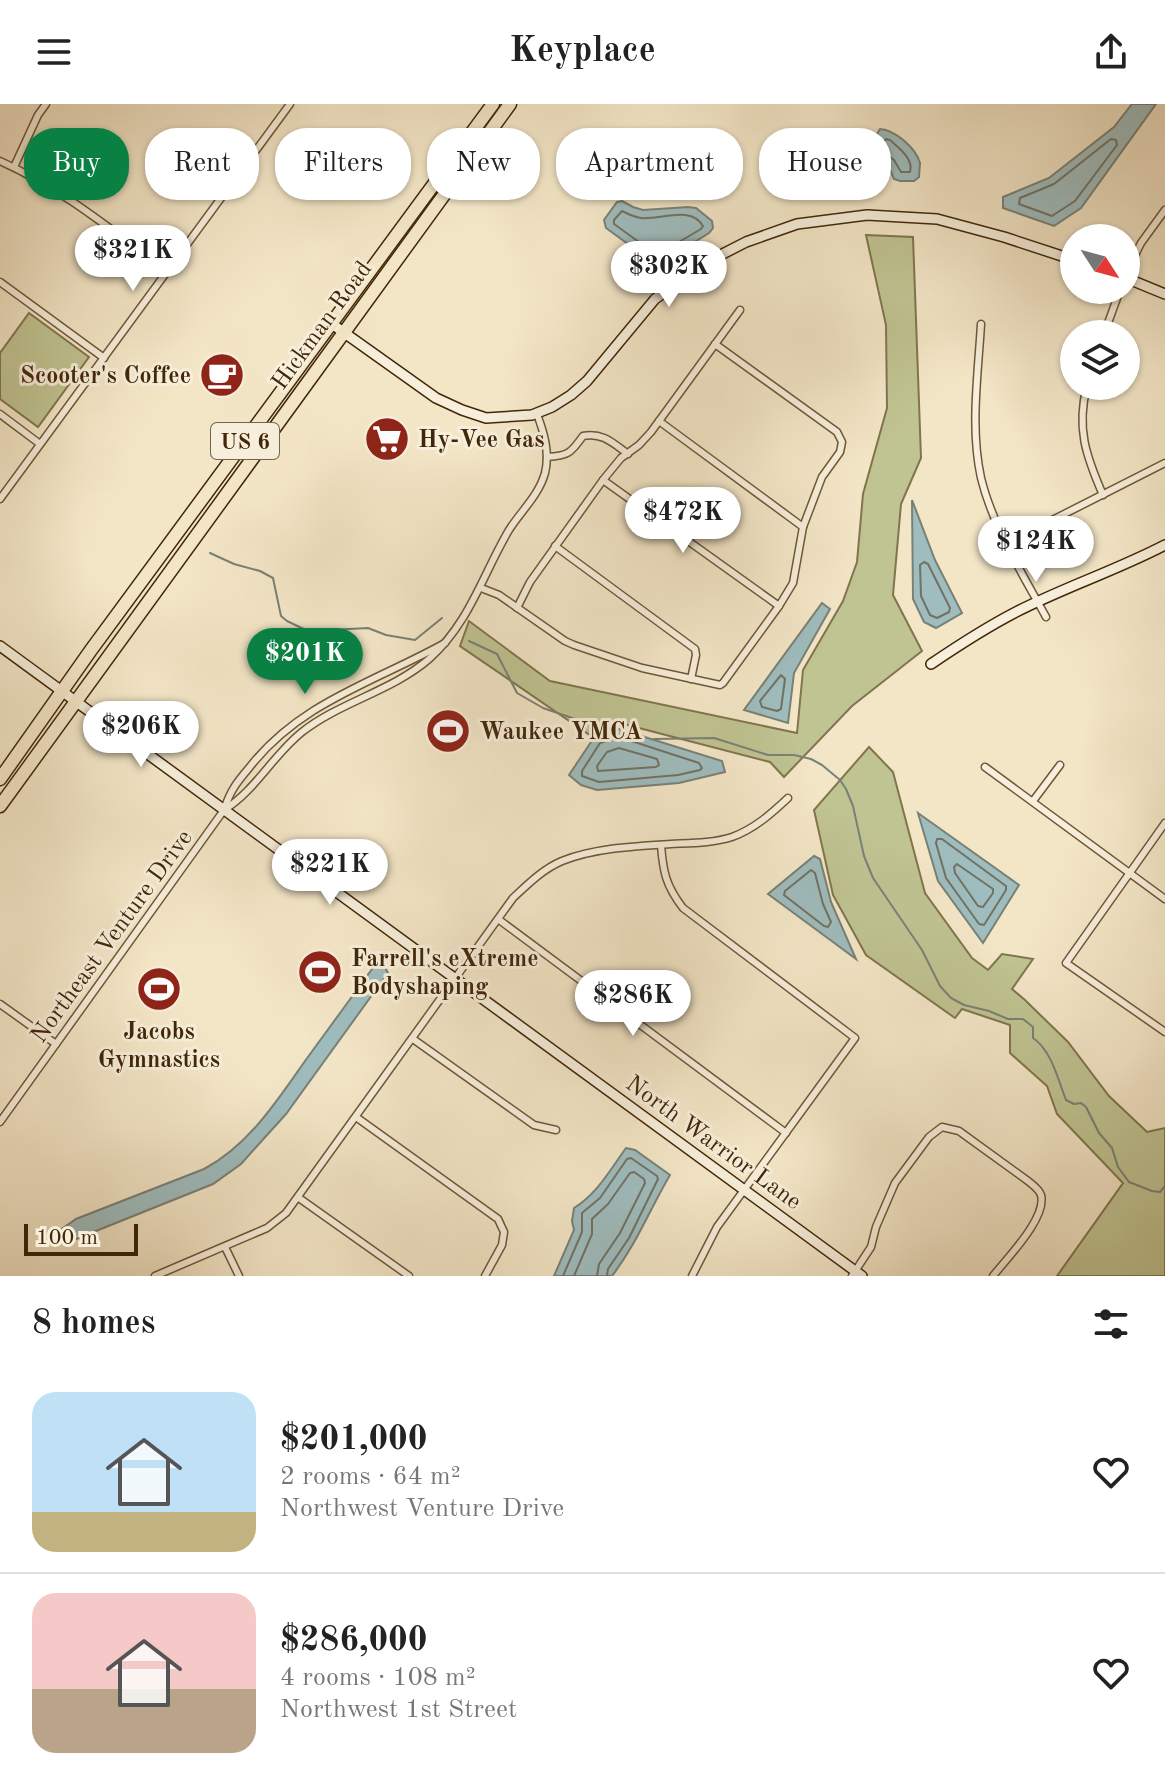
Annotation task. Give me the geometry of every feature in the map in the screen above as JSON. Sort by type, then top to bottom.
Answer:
[{"type":"highway","name":"Hickman Road","points":[[0,779],[493,104]]},
{"type":"highway","name":"Hickman Road","points":[[0,806],[510,104]]},
{"type":"street","points":[[14,167],[46,104]]},
{"type":"street","points":[[0,499],[290,104]]},
{"type":"street","points":[[0,161],[68,198],[167,271]]},
{"type":"street","points":[[1140,245],[1165,210]]},
{"type":"street","points":[[332,324],[436,398],[486,418],[507,417],[537,414],[571,395],[587,381],[655,299],[703,264],[746,242],[797,224],[867,215],[937,219],[1060,255]]},
{"type":"street","points":[[0,282],[104,358]]},
{"type":"street","points":[[1140,282],[1165,294]]},
{"type":"street","points":[[517,608],[530,582],[603,480],[659,421],[740,310]]},
{"type":"street","points":[[981,324],[976,442],[982,478],[990,507],[1046,617]]},
{"type":"street","points":[[481,588],[499,595],[574,645],[642,668],[720,685],[723,683],[793,583],[803,527],[822,477],[840,452],[842,442],[837,432],[715,344]]},
{"type":"street","points":[[1085,400],[1082,432],[1089,464],[1103,495]]},
{"type":"street","points":[[0,414],[40,444]]},
{"type":"street","points":[[224,810],[239,801],[290,741],[310,725],[409,674],[445,643],[466,615],[493,557],[545,473],[546,443],[537,414]]},
{"type":"street","points":[[659,421],[803,527]]},
{"type":"street","points":[[547,457],[564,456],[574,449],[583,436],[594,434],[628,454]]},
{"type":"street","points":[[1007,543],[1165,463]]},
{"type":"street","points":[[603,480],[779,606]]},
{"type":"street","points":[[931,664],[991,626],[1038,602],[1165,545]]},
{"type":"street","points":[[555,546],[695,649],[691,679]]},
{"type":"street","points":[[224,810],[229,793],[258,756],[297,720],[334,698],[445,643]]},
{"type":"street","name":"North Warrior Lane","points":[[0,646],[856,1274]]},
{"type":"street","points":[[1033,801],[1060,765]]},
{"type":"street","points":[[985,767],[1165,899]]},
{"type":"street","points":[[155,1276],[277,1222],[299,1198],[513,898],[532,879],[560,862],[592,852],[709,842],[734,836],[772,813],[788,798]]},
{"type":"street","name":"Northeast Venture Drive","points":[[0,1122],[224,810]]},
{"type":"street","points":[[1165,823],[1066,963],[1165,1032]]},
{"type":"street","points":[[661,845],[662,865],[670,891],[683,908],[855,1038],[717,1227],[692,1276]]},
{"type":"street","points":[[498,919],[786,1133]]},
{"type":"street","points":[[0,1004],[56,1044]]},
{"type":"street","points":[[413,1039],[534,1125],[556,1130]]},
{"type":"street","points":[[356,1117],[498,1219],[504,1232],[502,1245],[486,1273]]},
{"type":"street","points":[[856,1274],[871,1247],[895,1183],[929,1137],[942,1127],[959,1131],[1037,1188],[1041,1196],[1041,1209],[1036,1221],[993,1276]]},
{"type":"street","points":[[299,1198],[409,1276]]},
{"type":"street","points":[[225,1247],[239,1276]]},
{"type":"green space","points":[[866,235],[913,237],[921,458],[901,504],[893,595],[922,651],[852,706],[784,777],[770,762],[608,720],[594,738],[460,646],[469,621],[550,681],[797,733],[803,670],[843,601],[857,562],[863,494],[887,408],[886,325]]},
{"type":"green space","points":[[29,313],[89,357],[38,427],[0,399],[0,353]]},
{"type":"green space","points":[[869,747],[893,772],[925,893],[972,958],[988,970],[1002,954],[1033,959],[1012,989],[1068,1042],[1109,1096],[1147,1132],[1165,1128],[1165,1276],[1057,1276],[1123,1183],[1057,1114],[1047,1086],[1010,1053],[1010,1025],[962,1009],[955,1018],[866,955],[833,895],[814,810]]},
{"type":"water","points":[[1132,104],[1156,104],[1081,208],[1054,226],[1003,208],[1003,197],[1049,178],[1114,127]]},
{"type":"water","points":[[891,132],[910,146],[920,163],[919,177],[914,181],[894,179],[891,172]]},
{"type":"water","points":[[622,201],[643,210],[696,208],[712,221],[713,228],[661,263],[654,263],[606,228],[604,220],[617,202]]},
{"type":"water","points":[[912,500],[935,560],[962,613],[936,628],[924,622],[913,599]]},
{"type":"water","points":[[822,603],[830,609],[794,673],[788,723],[744,710]]},
{"type":"water","points":[[619,729],[722,761],[725,772],[679,783],[597,790],[581,785],[569,775],[595,736]]},
{"type":"water","points":[[918,813],[1019,885],[983,943],[938,881]]},
{"type":"water","points":[[814,856],[820,859],[831,902],[856,959],[768,894]]},
{"type":"water","points":[[378,963],[383,964],[388,973],[286,1114],[241,1164],[213,1184],[76,1239],[67,1241],[60,1237],[59,1231],[76,1219],[204,1169],[234,1148],[272,1107]]},
{"type":"water","points":[[626,1148],[635,1150],[670,1175],[636,1239],[612,1276],[554,1276],[574,1230],[574,1208],[596,1189]]},
{"type":"waterway","points":[[210,553],[273,578],[281,616],[312,633],[368,628],[415,640],[442,618]]},
{"type":"waterway","points":[[469,641],[497,654],[517,693],[543,708],[613,731]]},
{"type":"waterway","points":[[654,739],[714,738],[768,755],[794,755],[811,759],[840,780],[853,806],[864,856],[873,878],[922,950],[940,986],[951,998],[964,1005],[1008,1019],[1023,1019],[1033,1027],[1033,1038],[1050,1058],[1066,1100],[1086,1107],[1129,1182],[1160,1192],[1165,1186]]},
{"type":"place","name":"Scooter's Coffee","points":[[222,375]]},
{"type":"place","name":"Hy-Vee Gas","points":[[387,439]]},
{"type":"place","name":"Waukee YMCA","points":[[448,731]]},
{"type":"place","name":"Farrell's eXtreme Bodyshaping","points":[[320,972]]},
{"type":"place","name":"Jacobs Gymnastics","points":[[159,989]]}]
